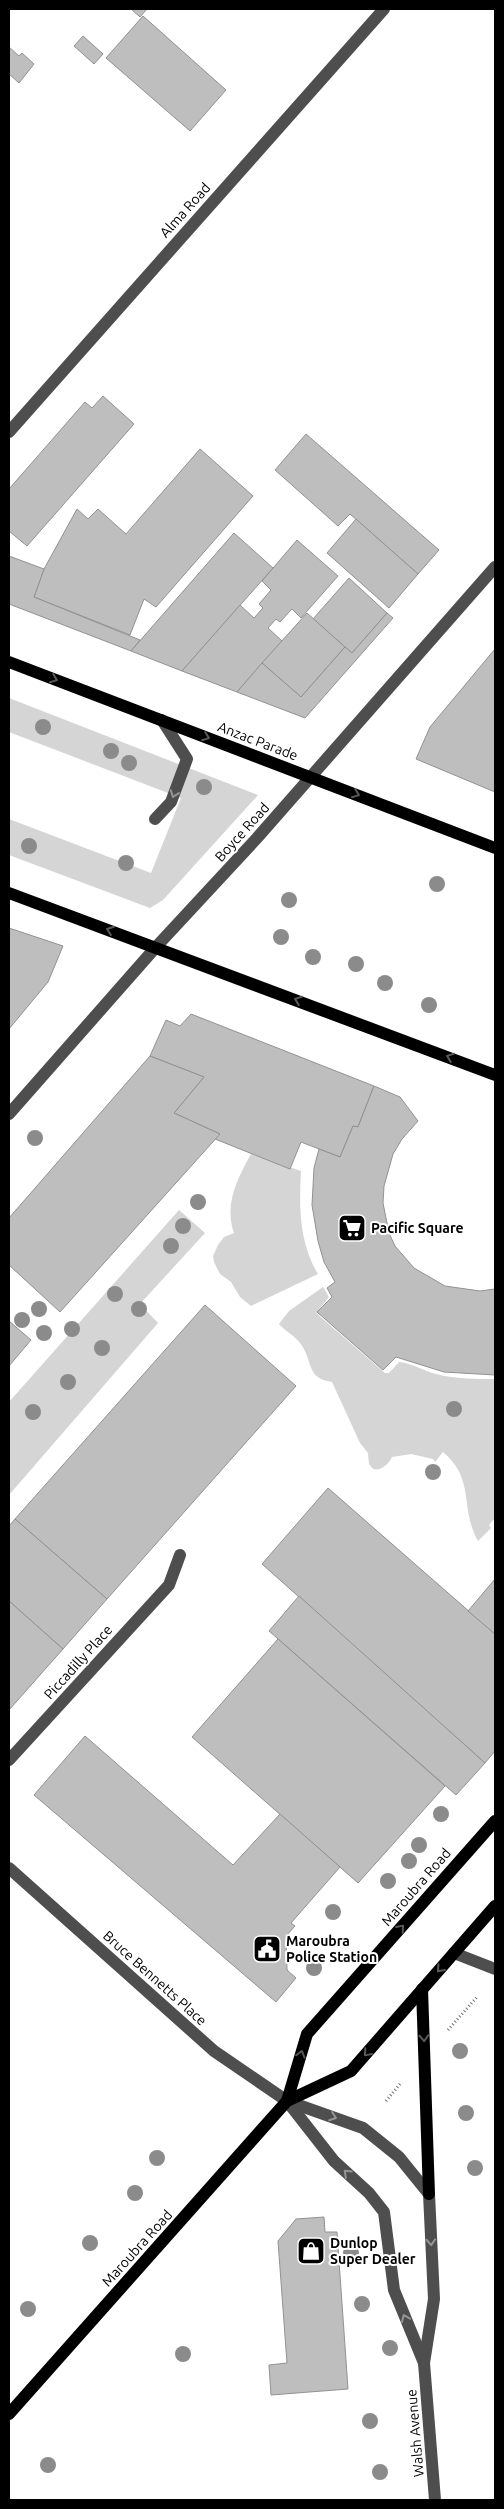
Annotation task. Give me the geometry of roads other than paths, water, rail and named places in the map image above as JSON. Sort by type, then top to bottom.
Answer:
[{"type":"main road","name":"Anzac Parade","points":[[9,662],[495,848]]},
{"type":"main road","points":[[9,893],[495,1075]]},
{"type":"main road","name":"Maroubra Road","points":[[288,2101],[307,2034],[495,1821]]},
{"type":"main road","name":"Maroubra Road","points":[[9,2414],[288,2101],[351,2072],[495,1906]]},
{"type":"main road","points":[[422,1990],[429,2194]]},
{"type":"street","name":"Alma Road","points":[[9,432],[384,9]]},
{"type":"street","name":"Boyce Road","points":[[9,1114],[156,947],[258,838],[495,567]]},
{"type":"street","points":[[155,819],[171,802],[187,759],[162,720]]},
{"type":"street","name":"Piccadilly Place","points":[[9,1760],[169,1585],[180,1555]]},
{"type":"street","name":"Bruce Bennetts Place","points":[[9,1868],[214,2051],[288,2101]]},
{"type":"street","points":[[454,1953],[495,1969]]},
{"type":"street","points":[[288,2101],[363,2128],[400,2156],[429,2194]]},
{"type":"street","name":"Walsh Avenue","points":[[288,2101],[334,2161],[369,2193],[384,2212],[394,2290],[424,2363]]},
{"type":"street","name":"Walsh Avenue","points":[[429,2194],[434,2299],[424,2363],[435,2500]]},
{"type":"place","name":"Pacific Square","points":[[352,1228]]},
{"type":"place","name":"Maroubra Police Station","points":[[267,1949]]},
{"type":"place","name":"Dunlop Super Dealer","points":[[311,2251]]}]
